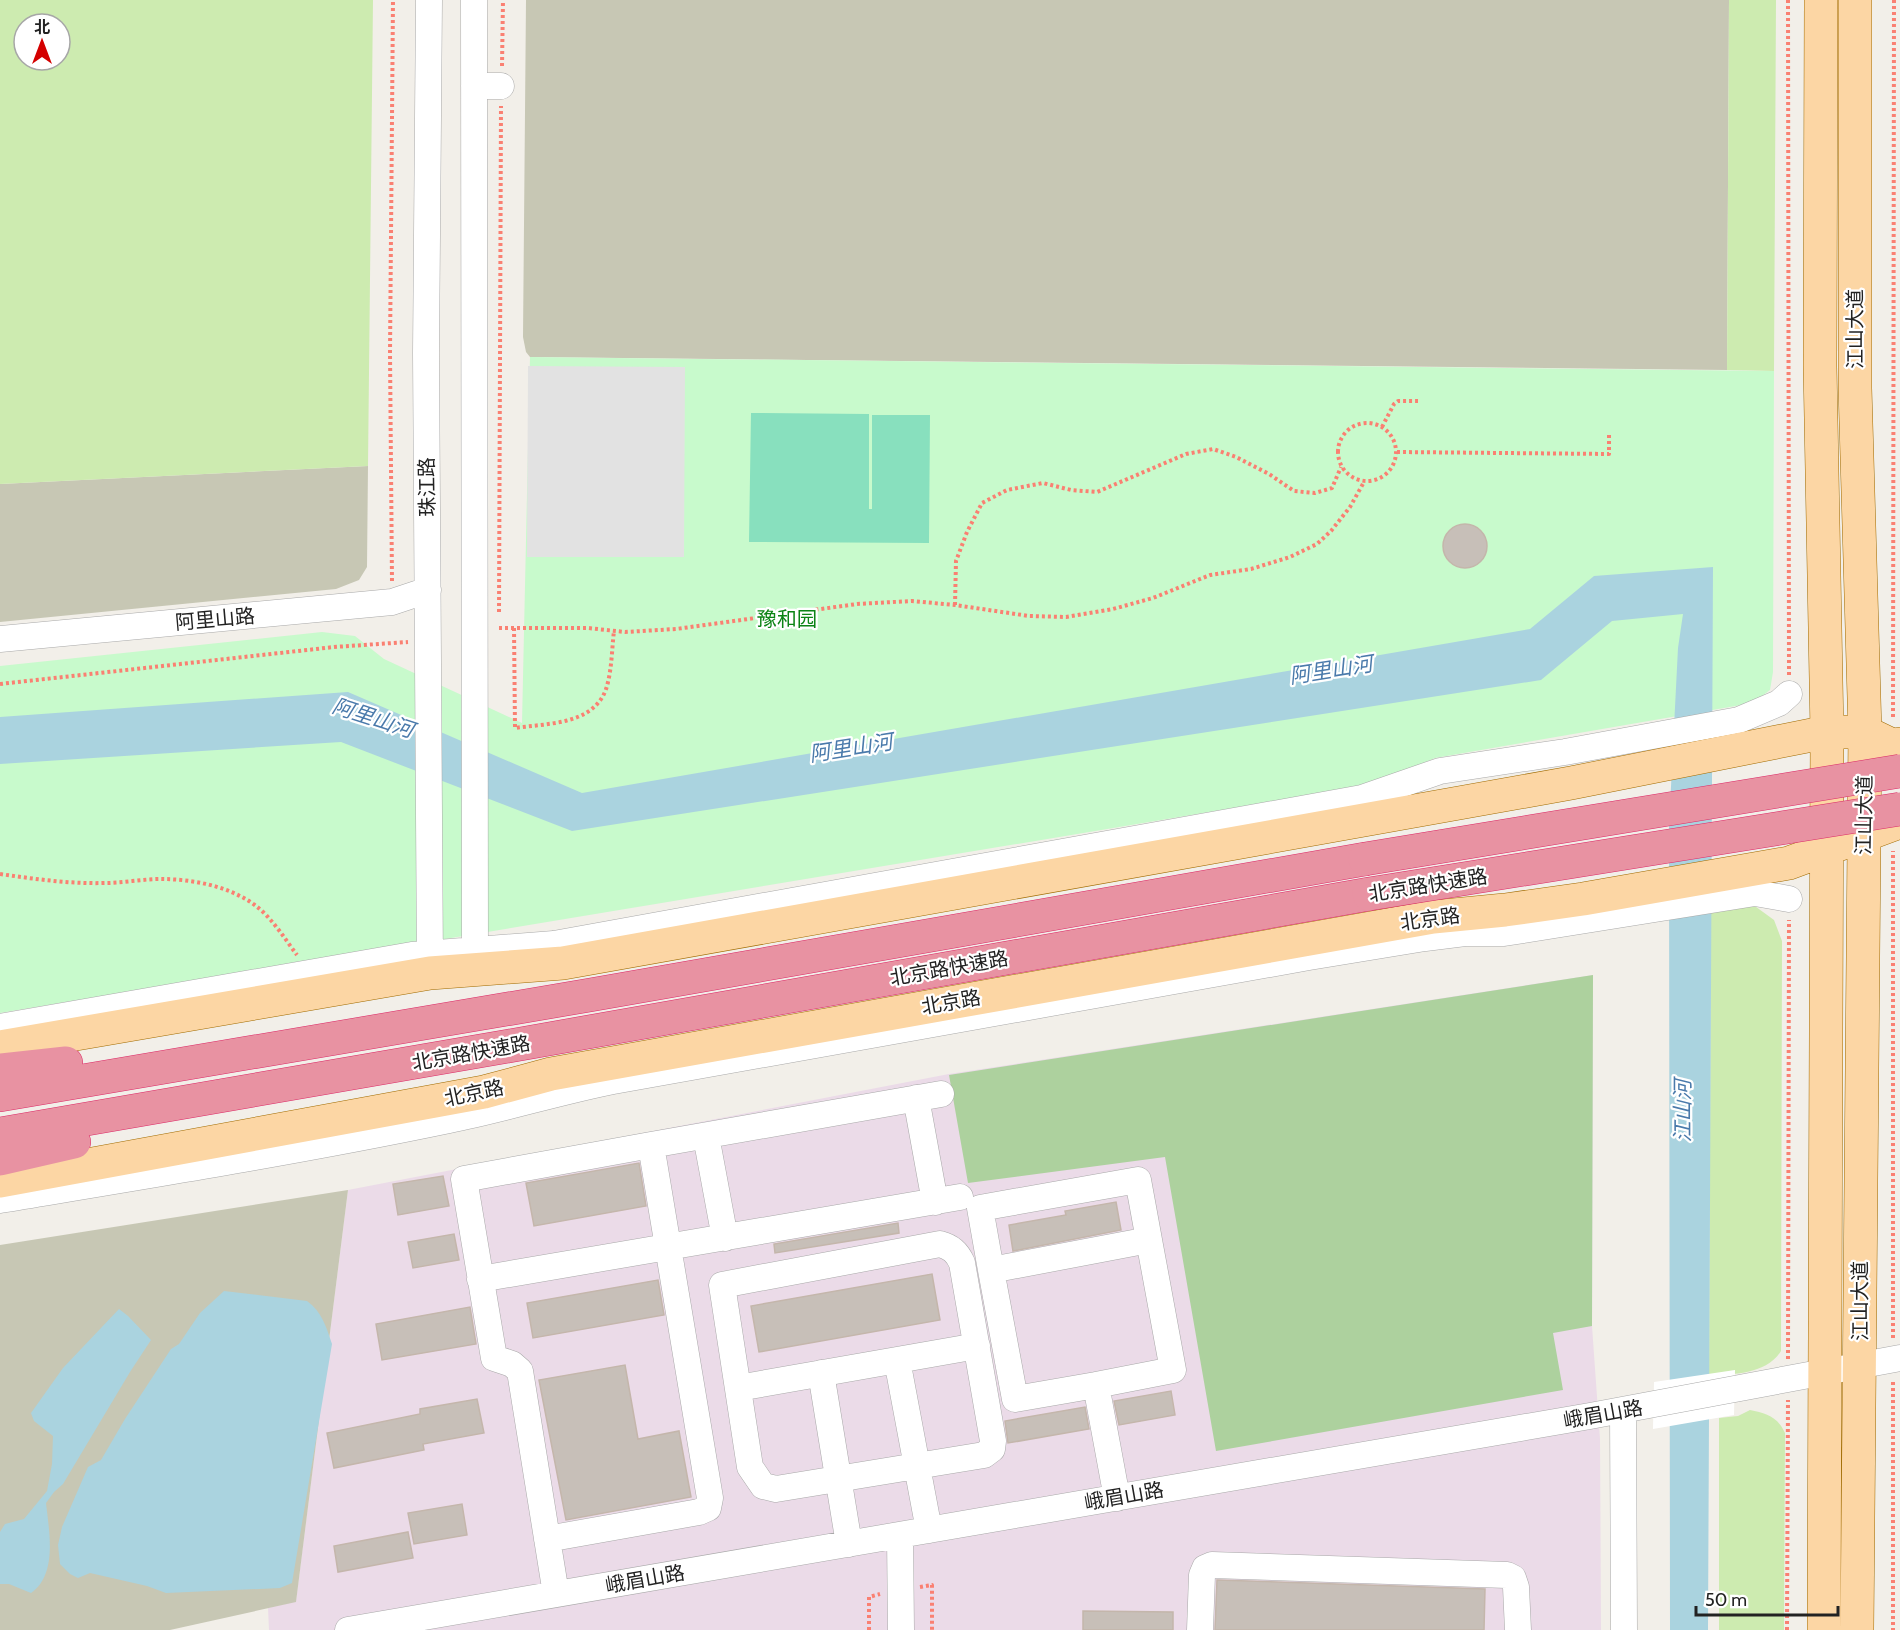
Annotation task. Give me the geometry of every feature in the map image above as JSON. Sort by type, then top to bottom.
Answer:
[{"type":"highway","name":"北京路快速路","points":[[0,1095],[590,995],[1365,859],[1900,771]]},
{"type":"highway","name":"北京路快速路","points":[[0,1134],[1369,894],[1900,809]]},
{"type":"highway","points":[[0,1070],[61,1064],[420,1001],[590,995]]},
{"type":"highway","points":[[0,1159],[84,1140],[275,1105],[394,1079],[509,1046]]},
{"type":"main road","name":"江山大道","points":[[1821,0],[1820,366],[1827,732],[1824,1630]]},
{"type":"main road","name":"江山大道","points":[[1856,0],[1855,388],[1864,732],[1857,1630]]},
{"type":"main road","points":[[0,1047],[430,963],[475,960],[563,963],[1570,783],[1827,732],[1864,732],[1892,745],[1896,730]]},
{"type":"main road","name":"北京路","points":[[0,1181],[484,1092],[551,1074],[1433,916],[1561,903],[1663,896],[1722,887],[1900,822]]},
{"type":"street","name":"珠江路","points":[[429,0],[426,353],[430,963]]},
{"type":"street","points":[[474,0],[475,960],[1362,798],[1440,771],[1565,752],[1739,720],[1779,703],[1789,694]]},
{"type":"street","points":[[474,86],[501,86]]},
{"type":"street","name":"阿里山路","points":[[0,639],[392,602],[428,590]]},
{"type":"street","points":[[1722,887],[1789,899]]},
{"type":"street","points":[[0,1200],[269,1155],[507,1108],[570,1089],[613,1081],[1308,957],[1465,933],[1504,933],[1663,896]]},
{"type":"street","points":[[0,1027],[310,973],[430,963]]},
{"type":"street","points":[[556,1594],[520,1371],[512,1364],[494,1358],[464,1179],[941,1094]]},
{"type":"street","points":[[916,1098],[935,1202]]},
{"type":"street","points":[[706,1136],[726,1238]]},
{"type":"street","points":[[548,1539],[699,1512],[708,1508],[710,1498],[651,1145]]},
{"type":"street","points":[[1138,1180],[1173,1370],[1015,1399],[992,1270],[980,1208],[1138,1180]]},
{"type":"street","points":[[480,1279],[960,1197]]},
{"type":"street","points":[[992,1270],[1149,1240]]},
{"type":"street","points":[[940,1244],[949,1247],[962,1263],[993,1441],[992,1449],[984,1455],[839,1479],[776,1489],[763,1486],[750,1467],[738,1388],[722,1285],[940,1244]]},
{"type":"street","points":[[738,1388],[977,1346]]},
{"type":"street","name":"峨眉山路","points":[[348,1630],[1652,1405],[1900,1358]]},
{"type":"street","points":[[897,1360],[929,1530]]},
{"type":"street","points":[[821,1373],[849,1544]]},
{"type":"street","points":[[1096,1385],[1117,1498]]},
{"type":"street","points":[[1623,1410],[1624,1630]]},
{"type":"street","points":[[900,1535],[902,1630]]},
{"type":"street","points":[[1200,1630],[1202,1575],[1205,1568],[1212,1565],[1507,1575],[1513,1578],[1516,1587],[1518,1630]]},
{"type":"path","points":[[0,684],[334,647],[410,642],[392,602],[390,341],[393,0]]},
{"type":"path","points":[[499,639],[503,0]]},
{"type":"path","points":[[1788,0],[1789,694]]},
{"type":"path","points":[[1382,427],[1394,404],[1398,401],[1418,400]]},
{"type":"path","points":[[1362,423],[1372,423],[1382,427],[1390,433],[1395,442],[1397,452],[1391,470],[1374,481],[1364,482],[1355,479],[1341,467],[1338,458],[1338,449],[1346,432],[1362,423]]},
{"type":"path","points":[[1397,452],[1609,454],[1609,435]]},
{"type":"path","points":[[955,604],[956,561],[967,532],[982,503],[1007,490],[1042,483],[1071,490],[1097,492],[1186,454],[1213,449],[1236,457],[1269,474],[1294,491],[1315,493],[1332,488],[1341,467]]},
{"type":"path","points":[[499,628],[588,628],[614,631],[676,629],[857,604],[912,601],[955,604],[1029,616],[1066,617],[1113,609],[1153,598],[1210,575],[1251,569],[1290,557],[1317,543],[1331,531],[1350,507],[1364,482]]},
{"type":"path","points":[[514,628],[515,728],[574,720],[592,710],[603,698],[608,683],[614,631]]},
{"type":"path","points":[[1896,730],[1900,714]]},
{"type":"path","points":[[0,874],[60,883],[106,883],[159,879],[199,881],[256,906],[278,930],[310,973]]},
{"type":"path","points":[[1787,1630],[1789,899]]},
{"type":"shaded area","points":[[526,0],[1729,0],[1727,370],[530,357],[526,352],[523,337]]},
{"type":"shaded area","points":[[528,366],[685,367],[684,557],[527,557]]},
{"type":"shaded area","points":[[368,466],[367,567],[359,580],[336,589],[0,622],[0,484]]},
{"type":"shaded area","points":[[1593,975],[1592,1326],[1600,1439],[1601,1630],[269,1630],[268,1608],[296,1601],[348,1190],[949,1074]]},
{"type":"shaded area","points":[[348,1190],[296,1602],[170,1630],[0,1630],[0,1245]]},
{"type":"green space","points":[[0,0],[373,0],[368,466],[0,484]]},
{"type":"green space","points":[[1729,0],[1776,0],[1774,371],[1727,370]]},
{"type":"green space","name":"豫和园","points":[[530,357],[1774,371],[1773,672],[1770,690],[1753,703],[1435,758],[1372,785],[0,1013],[0,666],[322,632],[355,636],[384,659],[522,723]]},
{"type":"green space","points":[[751,413],[869,414],[869,509],[872,509],[872,415],[930,415],[929,543],[749,542]]},
{"type":"green space","points":[[1752,904],[1774,920],[1782,941],[1781,1351],[1775,1359],[1758,1369],[1709,1377],[1711,907]]},
{"type":"green space","points":[[1593,975],[1592,1326],[1553,1333],[1563,1390],[1216,1451],[1165,1157],[968,1183],[949,1075]]},
{"type":"green space","points":[[1750,1410],[1771,1417],[1779,1423],[1785,1433],[1784,1630],[1719,1630],[1719,1418],[1738,1416]]},
{"type":"water","points":[[1713,567],[1708,1630],[1670,1630],[1669,826],[1678,648],[1683,614],[1612,621],[1541,680],[572,831],[341,742],[0,764],[0,717],[348,692],[582,793],[1530,629],[1594,576]]},
{"type":"water","points":[[224,1291],[307,1301],[320,1315],[332,1344],[292,1583],[280,1588],[166,1593],[147,1586],[90,1573],[78,1578],[70,1574],[60,1564],[58,1545],[62,1527],[88,1467],[101,1460],[171,1349],[179,1344],[200,1313]]},
{"type":"water","points":[[119,1309],[151,1340],[63,1484],[46,1503],[50,1551],[45,1575],[40,1585],[31,1593],[9,1584],[0,1584],[0,1532],[5,1524],[24,1519],[47,1491],[52,1464],[53,1436],[34,1421],[31,1413],[63,1368]]},
{"type":"pier","points":[[1735,1370],[1734,1415],[1653,1429],[1654,1382]]},
{"type":"building","points":[[1465,524],[1474,525],[1481,530],[1486,537],[1486,555],[1481,562],[1474,567],[1465,568],[1456,567],[1449,562],[1444,555],[1443,546],[1444,537],[1449,530],[1456,525]]},
{"type":"building","points":[[639,1163],[646,1206],[534,1226],[526,1183]]},
{"type":"building","points":[[443,1176],[449,1206],[398,1215],[393,1184]]},
{"type":"building","points":[[1116,1202],[1121,1230],[1013,1251],[1009,1225],[1066,1215],[1065,1211]]},
{"type":"building","points":[[898,1223],[899,1233],[775,1253],[774,1244]]},
{"type":"building","points":[[454,1234],[459,1260],[413,1268],[408,1242]]},
{"type":"building","points":[[932,1274],[940,1320],[759,1352],[751,1306]]},
{"type":"building","points":[[658,1280],[664,1315],[533,1338],[527,1303]]},
{"type":"building","points":[[470,1307],[476,1344],[382,1360],[376,1324]]},
{"type":"building","points":[[625,1365],[638,1439],[679,1431],[691,1497],[566,1520],[539,1380]]},
{"type":"building","points":[[1171,1391],[1175,1415],[1119,1425],[1114,1401]]},
{"type":"building","points":[[477,1399],[484,1433],[423,1444],[424,1450],[334,1468],[327,1433],[420,1414],[420,1409]]},
{"type":"building","points":[[1085,1407],[1089,1429],[1008,1443],[1005,1421]]},
{"type":"building","points":[[462,1504],[467,1535],[414,1544],[408,1513]]},
{"type":"building","points":[[408,1532],[413,1558],[338,1572],[334,1546]]},
{"type":"building","points":[[1217,1580],[1485,1589],[1484,1630],[1215,1630]]},
{"type":"building","points":[[1083,1611],[1173,1612],[1173,1630],[1083,1630]]},
{"type":"water label","name":"阿里山河","points":[[1331,670]]},
{"type":"water label","name":"阿里山河","points":[[373,718]]},
{"type":"water label","name":"阿里山河","points":[[851,748]]},
{"type":"water label","name":"江山河","points":[[1683,1111]]}]
